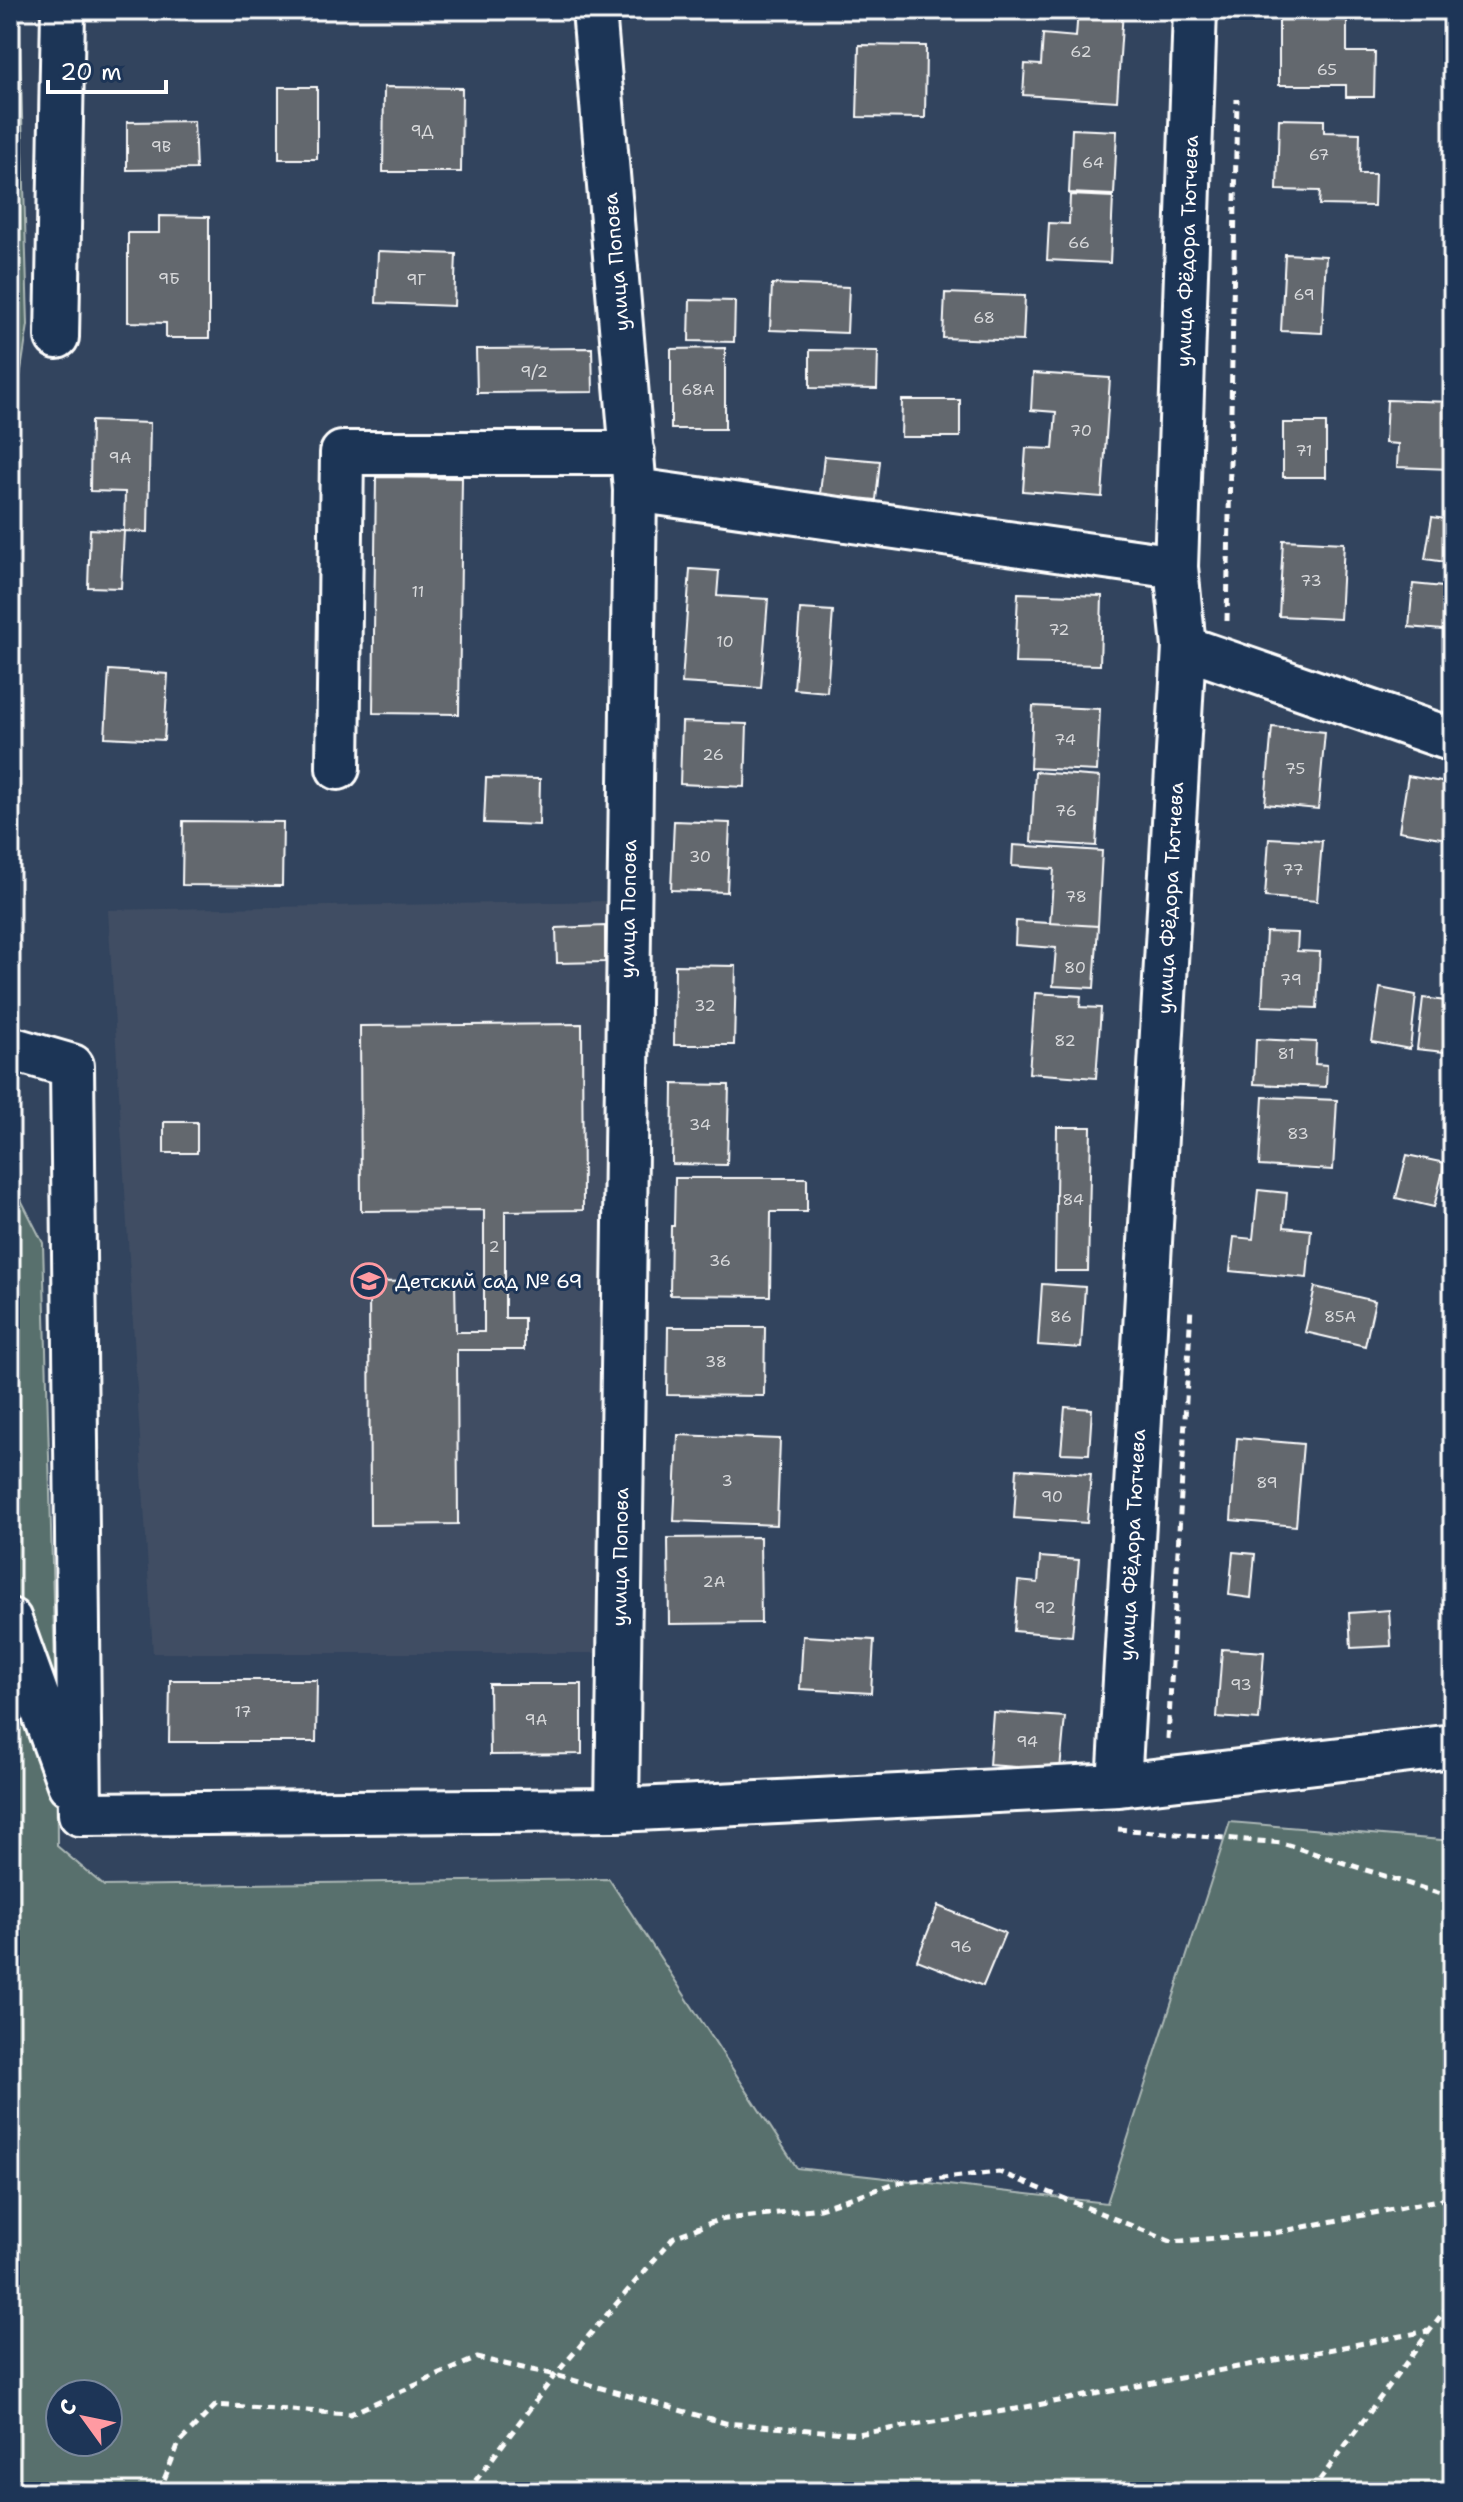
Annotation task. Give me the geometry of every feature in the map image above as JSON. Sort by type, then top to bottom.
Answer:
[{"type":"street","points":[[57,337],[63,10]]},
{"type":"street","name":"улица Попова","points":[[594,10],[634,471],[617,1810]]},
{"type":"street","name":"улица Фёдора Тютчева","points":[[1107,1786],[1184,647],[1176,567],[1195,10]]},
{"type":"street","points":[[338,768],[342,453],[634,471],[1176,567]]},
{"type":"street","points":[[1184,647],[1453,740]]},
{"type":"street","points":[[10,1048],[72,1066],[80,1814]]},
{"type":"street","points":[[10,1620],[80,1814]]},
{"type":"street","points":[[80,1814],[617,1810],[1107,1786],[1453,1746]]},
{"type":"path","points":[[1107,1786],[1101,1828],[1282,1843],[1453,1898]]},
{"type":"path","points":[[467,2492],[555,2375],[674,2237],[718,2220],[820,2208],[896,2183],[999,2172],[1172,2242],[1274,2233],[1453,2197]]},
{"type":"path","points":[[1311,2492],[1453,2299]]},
{"type":"path","points":[[159,2492],[179,2443],[216,2405],[350,2414],[477,2358],[555,2375],[725,2423],[858,2434],[1016,2409],[1428,2331]]},
{"type":"shaded area","name":"Детский сад № 69","points":[[611,901],[604,1653],[153,1653],[108,910]]},
{"type":"green space","points":[[10,10],[19,10],[28,325],[10,441]]},
{"type":"green space","points":[[10,1178],[43,1243],[57,1846],[104,1886],[609,1879],[797,2168],[1107,2203],[1230,1822],[1453,1841],[1453,2492],[10,2492]]},
{"type":"building","points":[[1078,10],[1123,10],[1117,101],[1023,95],[1025,64],[1041,65],[1043,34],[1076,37]]},
{"type":"building","points":[[1279,10],[1398,10],[1347,11],[1347,52],[1375,52],[1374,97],[1346,97],[1346,85],[1279,85]]},
{"type":"building","points":[[859,45],[926,46],[925,118],[857,117]]},
{"type":"building","points":[[279,87],[317,87],[317,159],[279,159]]},
{"type":"building","points":[[384,87],[462,88],[461,172],[383,172]]},
{"type":"building","points":[[1279,119],[1324,120],[1324,132],[1360,133],[1359,174],[1375,174],[1374,206],[1319,205],[1320,191],[1277,190]]},
{"type":"building","points":[[194,121],[196,169],[127,170],[127,122]]},
{"type":"building","points":[[1072,129],[1117,131],[1114,195],[1069,193]]},
{"type":"building","points":[[1070,195],[1113,197],[1110,263],[1047,260],[1049,223],[1069,224]]},
{"type":"building","points":[[159,216],[209,217],[209,338],[166,338],[166,323],[128,322],[128,233],[159,233]]},
{"type":"building","points":[[378,251],[456,254],[454,306],[376,303]]},
{"type":"building","points":[[1285,254],[1326,256],[1322,333],[1281,331]]},
{"type":"building","points":[[772,284],[849,287],[847,333],[770,330]]},
{"type":"building","points":[[945,293],[1025,296],[1023,341],[943,338]]},
{"type":"building","points":[[690,300],[735,301],[734,342],[689,341]]},
{"type":"building","points":[[592,348],[593,392],[477,393],[476,349]]},
{"type":"building","points":[[725,348],[725,429],[671,429],[671,349]]},
{"type":"building","points":[[810,350],[878,351],[877,389],[810,388]]},
{"type":"building","points":[[1033,373],[1110,378],[1102,497],[1023,491],[1026,448],[1053,449],[1056,412],[1031,410]]},
{"type":"building","points":[[902,400],[960,400],[960,437],[901,437]]},
{"type":"building","points":[[1387,400],[1453,402],[1450,469],[1397,467],[1398,444],[1385,443]]},
{"type":"building","points":[[91,421],[150,423],[148,532],[124,531],[125,492],[90,491]]},
{"type":"building","points":[[1283,423],[1326,423],[1326,477],[1283,477]]},
{"type":"building","points":[[824,456],[880,461],[876,500],[820,494]]},
{"type":"building","points":[[376,477],[462,478],[459,714],[373,713]]},
{"type":"building","points":[[1432,517],[1453,520],[1453,563],[1425,559]]},
{"type":"building","points":[[90,529],[124,531],[121,588],[88,587]]},
{"type":"building","points":[[1283,540],[1344,543],[1340,619],[1279,616]]},
{"type":"building","points":[[690,569],[719,571],[717,596],[768,599],[761,688],[682,683]]},
{"type":"building","points":[[1413,584],[1453,588],[1453,631],[1409,627]]},
{"type":"building","points":[[1018,593],[1102,596],[1100,665],[1015,663]]},
{"type":"building","points":[[800,609],[833,611],[827,692],[794,689]]},
{"type":"building","points":[[109,670],[168,674],[164,740],[105,737]]},
{"type":"building","points":[[1033,706],[1100,709],[1097,771],[1030,768]]},
{"type":"building","points":[[682,722],[747,724],[745,787],[680,784]]},
{"type":"building","points":[[1272,727],[1325,732],[1318,809],[1265,804]]},
{"type":"building","points":[[1035,772],[1100,777],[1096,846],[1031,842]]},
{"type":"building","points":[[1408,776],[1453,784],[1453,840],[1399,831]]},
{"type":"building","points":[[486,778],[540,779],[539,825],[484,823]]},
{"type":"building","points":[[183,821],[283,822],[282,886],[182,885]]},
{"type":"building","points":[[674,821],[730,823],[727,892],[671,890]]},
{"type":"building","points":[[1269,838],[1322,841],[1317,901],[1265,897]]},
{"type":"building","points":[[1013,845],[1102,851],[1098,926],[1050,923],[1054,869],[1012,866]]},
{"type":"building","points":[[1016,921],[1098,926],[1094,988],[1053,986],[1056,948],[1015,945]]},
{"type":"building","points":[[605,926],[605,962],[557,963],[556,928]]},
{"type":"building","points":[[1266,932],[1298,933],[1297,951],[1320,952],[1317,1008],[1262,1006]]},
{"type":"building","points":[[675,965],[736,966],[734,1045],[674,1045]]},
{"type":"building","points":[[1380,988],[1416,995],[1410,1049],[1372,1042]]},
{"type":"building","points":[[1035,993],[1081,996],[1080,1007],[1101,1008],[1096,1078],[1029,1073]]},
{"type":"building","points":[[1423,998],[1453,1002],[1453,1053],[1417,1049]]},
{"type":"building","points":[[582,1024],[583,1210],[505,1211],[505,1318],[524,1318],[524,1350],[457,1350],[458,1524],[370,1525],[369,1282],[455,1281],[456,1332],[484,1332],[484,1210],[361,1211],[360,1026]]},
{"type":"building","points":[[1256,1039],[1316,1042],[1315,1064],[1327,1065],[1326,1087],[1254,1084]]},
{"type":"building","points":[[673,1084],[729,1085],[727,1165],[672,1164]]},
{"type":"building","points":[[1263,1097],[1337,1100],[1333,1170],[1259,1166]]},
{"type":"building","points":[[164,1122],[197,1122],[197,1153],[164,1153]]},
{"type":"building","points":[[1057,1127],[1091,1127],[1088,1271],[1055,1271]]},
{"type":"building","points":[[1407,1155],[1445,1163],[1434,1207],[1396,1198]]},
{"type":"building","points":[[675,1178],[807,1178],[807,1212],[771,1212],[770,1296],[670,1295]]},
{"type":"building","points":[[1258,1190],[1287,1193],[1284,1227],[1311,1230],[1307,1278],[1230,1271],[1234,1237],[1253,1239]]},
{"type":"building","points":[[1042,1284],[1085,1287],[1081,1348],[1038,1345]]},
{"type":"building","points":[[1315,1287],[1375,1301],[1365,1346],[1305,1332]]},
{"type":"building","points":[[668,1327],[765,1327],[764,1396],[667,1395]]},
{"type":"building","points":[[1065,1407],[1092,1409],[1089,1454],[1061,1453]]},
{"type":"building","points":[[678,1435],[780,1439],[777,1525],[674,1521]]},
{"type":"building","points":[[1237,1438],[1303,1444],[1296,1526],[1231,1520]]},
{"type":"building","points":[[1017,1469],[1091,1474],[1087,1523],[1014,1518]]},
{"type":"building","points":[[760,1537],[761,1623],[669,1624],[668,1538]]},
{"type":"building","points":[[1233,1552],[1255,1554],[1251,1598],[1229,1595]]},
{"type":"building","points":[[1040,1557],[1079,1560],[1072,1636],[1014,1631],[1018,1581],[1038,1583]]},
{"type":"building","points":[[1389,1610],[1391,1646],[1351,1648],[1349,1613]]},
{"type":"building","points":[[803,1636],[874,1640],[871,1693],[800,1689]]},
{"type":"building","points":[[1222,1649],[1264,1652],[1259,1720],[1217,1717]]},
{"type":"building","points":[[170,1680],[317,1680],[316,1742],[169,1742]]},
{"type":"building","points":[[489,1684],[582,1684],[582,1754],[490,1755]]},
{"type":"building","points":[[993,1712],[1065,1717],[1060,1770],[989,1765]]},
{"type":"building","points":[[938,1906],[1005,1933],[983,1986],[917,1960]]},
{"type":"place","name":"Детский сад № 69","points":[[369,1281]]}]
